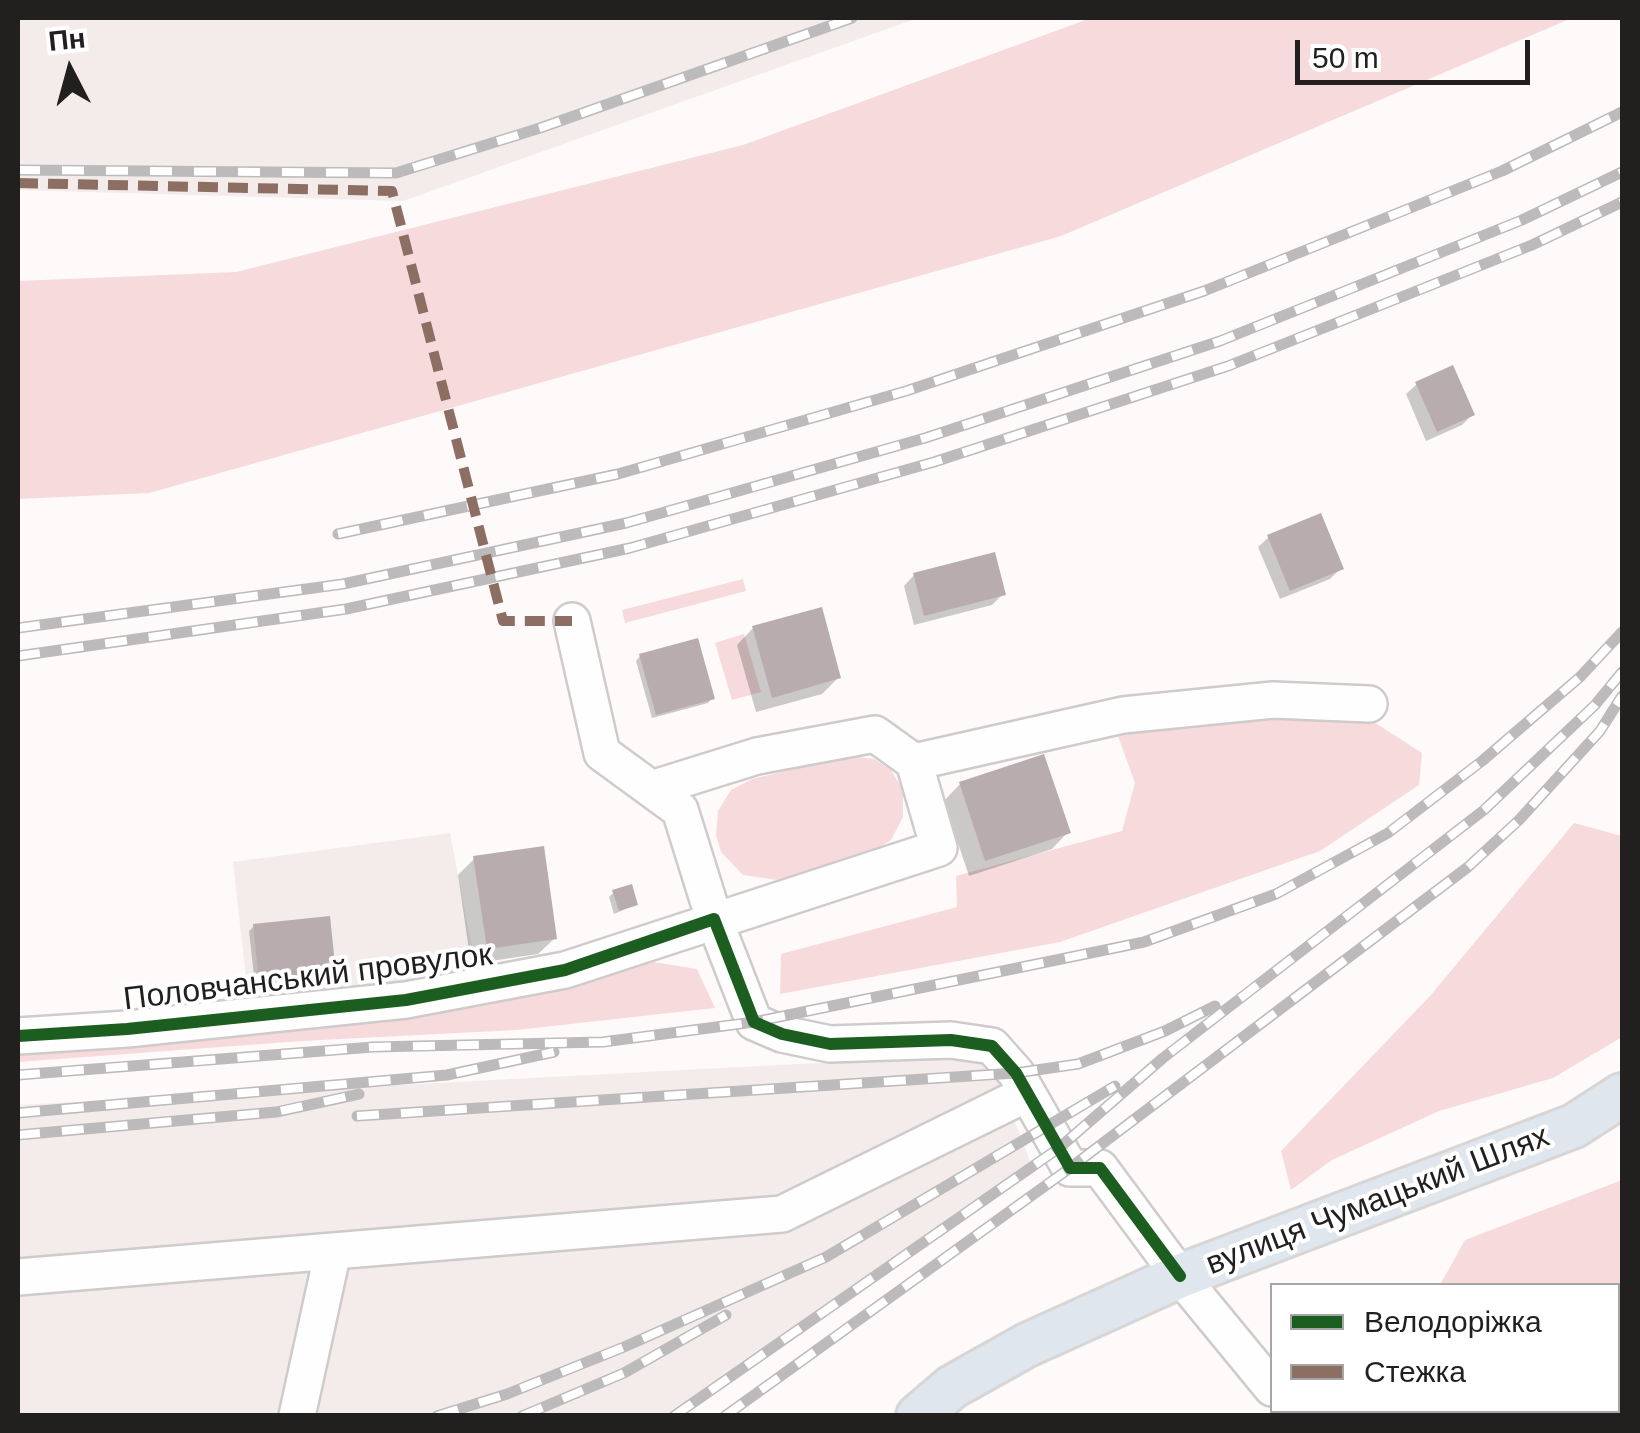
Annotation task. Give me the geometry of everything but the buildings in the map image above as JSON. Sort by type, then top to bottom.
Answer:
[{"type":"main road","name":"вулиця Чумацький Шлях","points":[[918,1416],[952,1387],[1028,1345],[1180,1276],[1574,1126],[1622,1095]]},
{"type":"main road","name":"вулиця Чумацький Шлях","points":[[1574,1126],[1622,1120]]},
{"type":"street","points":[[572,621],[602,753],[680,810],[714,920],[754,1022],[782,1034],[830,1044],[951,1040],[992,1046],[1016,1073],[1070,1168],[1100,1168],[1180,1276],[1270,1386]]},
{"type":"street","points":[[651,789],[757,756],[874,734],[914,762],[1123,716],[1273,700],[1370,704]]},
{"type":"street","name":"Половчанський провулок","points":[[18,1036],[126,1029],[406,1000],[565,970],[939,848],[914,762]]},
{"type":"street","points":[[18,1277],[782,1214],[1026,1094]]},
{"type":"street","points":[[297,1416],[333,1251]]},
{"type":"shaded area","points":[[18,18],[918,18],[403,201],[18,190]]},
{"type":"shaded area","points":[[1091,18],[1572,18],[1061,236],[149,493],[18,499],[18,281],[236,272],[743,145]]},
{"type":"shaded area","points":[[743,579],[746,591],[625,623],[622,610]]},
{"type":"shaded area","points":[[744,634],[761,692],[732,700],[715,643]]},
{"type":"shaded area","points":[[1357,711],[1422,753],[1419,785],[1320,851],[1060,942],[780,994],[781,954],[957,907],[956,876],[1122,831],[1135,783],[1115,728]]},
{"type":"shaded area","points":[[850,756],[874,759],[891,770],[903,790],[903,817],[891,840],[877,849],[777,880],[743,875],[721,852],[716,835],[718,811],[731,790],[752,779]]},
{"type":"shaded area","points":[[1574,823],[1622,836],[1622,1037],[1553,1078],[1439,1111],[1332,1160],[1291,1190],[1281,1151],[1430,996]]},
{"type":"shaded area","points":[[450,833],[477,975],[249,1005],[233,862]]},
{"type":"shaded area","points":[[628,958],[697,969],[715,1008],[517,1030],[18,1062],[18,1046]]},
{"type":"shaded area","points":[[989,1054],[1030,1161],[684,1415],[18,1416],[18,1105]]},
{"type":"shaded area","points":[[1622,1180],[1622,1415],[1367,1415],[1620,1413],[1620,1283],[1441,1283],[1465,1240]]},
{"type":"railway","points":[[18,170],[396,173],[540,128],[852,18]]},
{"type":"railway","points":[[338,534],[618,474],[906,391],[1204,291],[1502,171],[1622,112]]},
{"type":"railway","points":[[18,628],[343,584],[626,523],[925,438],[1220,341],[1522,220],[1622,172]]},
{"type":"railway","points":[[18,656],[346,609],[630,548],[934,462],[1228,366],[1532,245],[1622,202]]},
{"type":"railway","points":[[18,1075],[373,1047],[603,1042],[754,1022],[1144,942],[1276,894],[1388,833],[1482,761],[1580,677],[1622,632]]},
{"type":"railway","points":[[674,1416],[1059,1148],[1163,1058],[1484,810],[1595,705],[1622,672]]},
{"type":"railway","points":[[725,1416],[1070,1168],[1468,867],[1519,820],[1600,731],[1622,696]]},
{"type":"railway","points":[[357,1116],[1016,1073],[1078,1064],[1165,1031],[1215,1006]]},
{"type":"railway","points":[[18,1113],[447,1075],[554,1052]]},
{"type":"railway","points":[[437,1416],[507,1394],[624,1347],[826,1257],[1115,1086]]},
{"type":"railway","points":[[18,1135],[276,1112],[359,1094]]},
{"type":"railway","points":[[522,1416],[624,1373],[726,1315]]},
{"type":"marked path","points":[[18,183],[392,191],[503,621],[572,621]]},
{"type":"cycle path","points":[[18,1036],[127,1029],[406,1000],[565,970],[714,919],[754,1022],[782,1034],[830,1044],[951,1040],[992,1046],[1016,1073],[1070,1168],[1100,1168],[1180,1276]]}]
